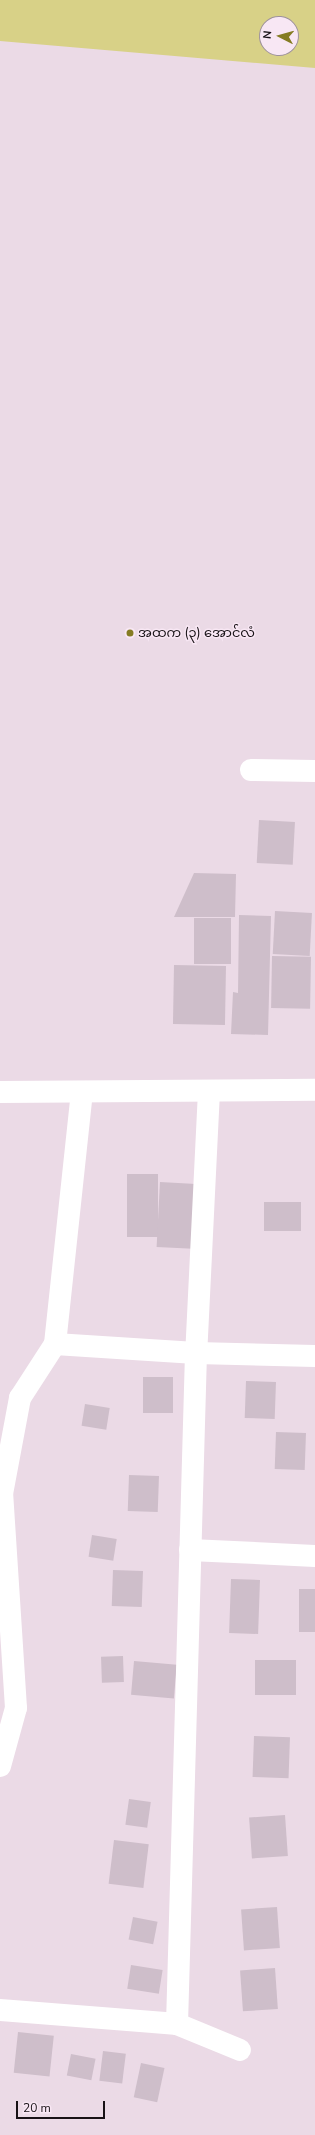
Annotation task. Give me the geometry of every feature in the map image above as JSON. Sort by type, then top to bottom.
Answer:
[{"type":"main road","points":[[251,770],[315,771]]},
{"type":"main road","points":[[0,1092],[315,1090]]},
{"type":"main road","points":[[177,2024],[196,1353],[208,1091]]},
{"type":"main road","points":[[0,1766],[16,1708],[2,1494],[20,1398],[55,1344],[82,1092]]},
{"type":"main road","points":[[55,1344],[196,1353],[315,1356]]},
{"type":"main road","points":[[190,1550],[315,1556]]},
{"type":"main road","points":[[0,2010],[177,2024],[240,2050]]},
{"type":"shaded area","points":[[0,0],[315,0],[315,68],[0,41]]},
{"type":"building","points":[[259,820],[295,822],[293,865],[257,863]]},
{"type":"building","points":[[194,873],[236,874],[235,917],[174,917]]},
{"type":"building","points":[[275,911],[312,913],[310,956],[273,954]]},
{"type":"building","points":[[239,915],[271,916],[268,1035],[231,1034],[233,992],[238,993]]},
{"type":"building","points":[[194,918],[231,918],[231,964],[194,964]]},
{"type":"building","points":[[272,956],[311,957],[310,1009],[271,1008]]},
{"type":"building","points":[[174,965],[226,966],[225,1025],[173,1024]]},
{"type":"building","points":[[127,1174],[158,1174],[158,1237],[127,1237]]},
{"type":"building","points":[[160,1182],[196,1184],[193,1249],[157,1247]]},
{"type":"building","points":[[264,1202],[301,1202],[301,1231],[264,1231]]},
{"type":"building","points":[[143,1377],[173,1377],[173,1413],[143,1413]]},
{"type":"building","points":[[246,1381],[276,1382],[275,1419],[245,1418]]},
{"type":"building","points":[[85,1404],[110,1408],[106,1430],[82,1426]]},
{"type":"building","points":[[276,1432],[306,1433],[305,1470],[275,1469]]},
{"type":"building","points":[[129,1475],[159,1476],[158,1512],[128,1511]]},
{"type":"building","points":[[92,1535],[117,1539],[113,1561],[89,1557]]},
{"type":"building","points":[[113,1570],[143,1571],[142,1607],[112,1606]]},
{"type":"building","points":[[231,1579],[260,1580],[258,1634],[229,1633]]},
{"type":"building","points":[[299,1589],[315,1589],[315,1632],[299,1632]]},
{"type":"building","points":[[123,1656],[124,1682],[102,1683],[101,1657]]},
{"type":"building","points":[[255,1660],[296,1660],[296,1695],[255,1695]]},
{"type":"building","points":[[134,1661],[177,1665],[174,1699],[131,1695]]},
{"type":"building","points":[[254,1736],[290,1737],[289,1778],[253,1777]]},
{"type":"building","points":[[129,1799],[151,1802],[147,1828],[125,1825]]},
{"type":"building","points":[[285,1815],[288,1856],[252,1858],[249,1818]]},
{"type":"building","points":[[114,1840],[149,1844],[143,1888],[109,1884]]},
{"type":"building","points":[[277,1907],[280,1948],[244,1950],[241,1910]]},
{"type":"building","points":[[133,1917],[158,1922],[153,1944],[129,1940]]},
{"type":"building","points":[[131,1965],[163,1970],[159,1994],[127,1989]]},
{"type":"building","points":[[275,1968],[278,2009],[243,2011],[240,1970]]},
{"type":"building","points":[[18,2032],[54,2036],[50,2077],[14,2073]]},
{"type":"building","points":[[103,2051],[126,2054],[122,2084],[99,2081]]},
{"type":"building","points":[[71,2054],[96,2059],[91,2080],[67,2076]]},
{"type":"building","points":[[141,2063],[164,2068],[157,2102],[134,2097]]},
{"type":"place","name":"အထက (၃) အောင်လံ","points":[[130,633]]}]
